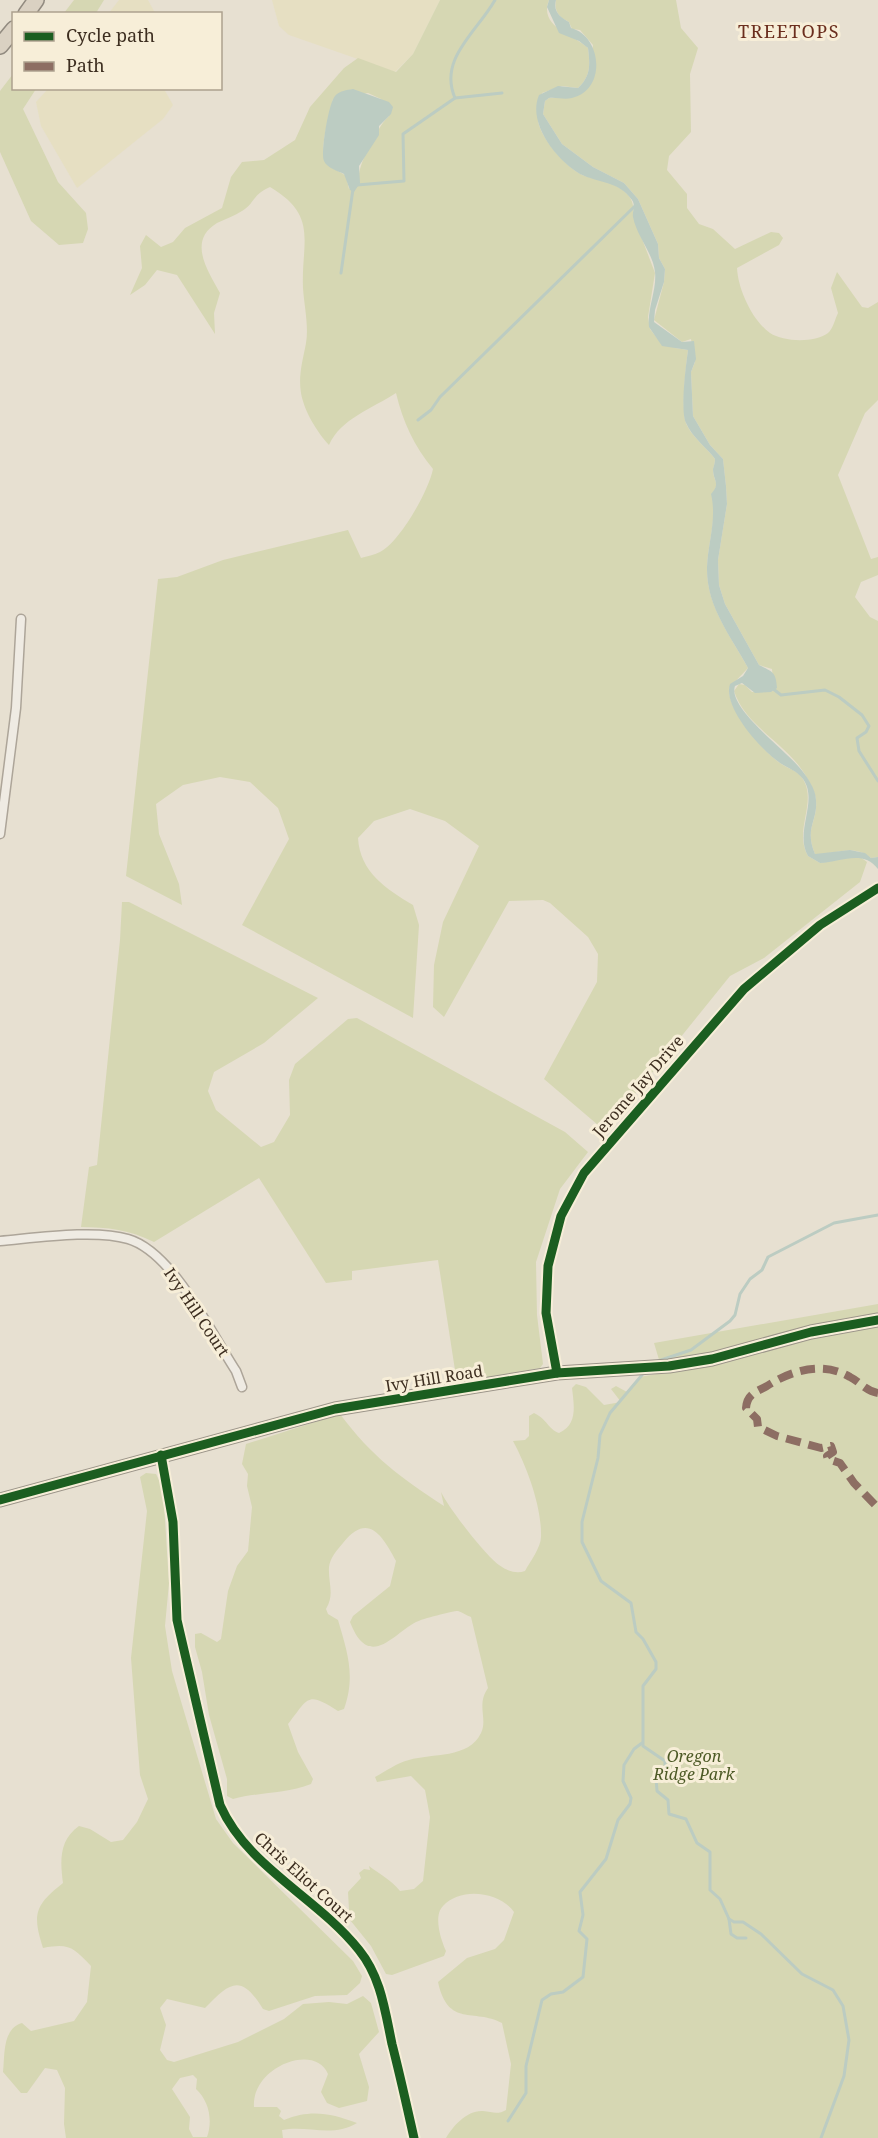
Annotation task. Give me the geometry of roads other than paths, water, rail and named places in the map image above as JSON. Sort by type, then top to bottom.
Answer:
[{"type":"highway","points":[[0,46],[12,31]]},
{"type":"street","points":[[0,834],[16,708],[21,619]]},
{"type":"street","name":"Jerome Jay Drive","points":[[557,1373],[546,1313],[548,1266],[561,1216],[584,1173],[744,989],[820,925],[878,888]]},
{"type":"street","name":"Ivy Hill Court","points":[[0,1241],[98,1235],[128,1239],[143,1245],[167,1265],[179,1281],[236,1371],[242,1387]]},
{"type":"street","name":"Ivy Hill Road","points":[[0,1500],[335,1409],[557,1373],[669,1366],[712,1359],[811,1332],[878,1320]]},
{"type":"street","name":"Chris Eliot Court","points":[[161,1455],[173,1522],[177,1620],[220,1805],[239,1838],[345,1934],[370,1966],[381,1994],[414,2138]]},
{"type":"waterway","points":[[455,98],[451,84],[455,58],[495,0]]},
{"type":"waterway","points":[[357,185],[404,181],[403,134],[455,98],[502,93]]},
{"type":"waterway","points":[[341,273],[353,189]]},
{"type":"waterway","points":[[418,420],[431,410],[440,397],[636,205]]},
{"type":"waterway","points":[[772,688],[781,695],[825,690],[839,697],[862,715],[869,726],[866,732],[857,738],[859,751],[878,781]]},
{"type":"waterway","points":[[658,1361],[691,1350],[730,1321],[735,1315],[740,1294],[750,1279],[762,1270],[768,1257],[834,1223],[878,1215]]},
{"type":"waterway","points":[[642,1375],[610,1413],[600,1435],[598,1458],[582,1522],[582,1542],[601,1581],[631,1603],[636,1632],[643,1639],[656,1662],[656,1669],[643,1686],[643,1746],[665,1761],[665,1768],[656,1777],[657,1791],[668,1800],[669,1814],[686,1819],[697,1843],[710,1852],[710,1890],[720,1899],[729,1919],[731,1934],[737,1938],[746,1938]]},
{"type":"waterway","points":[[508,2121],[526,2093],[526,2066],[542,2000],[551,1994],[563,1992],[583,1977],[587,1939],[579,1931],[583,1915],[580,1892],[606,1859],[618,1820],[630,1804],[631,1798],[623,1781],[624,1765],[634,1749],[642,1743]]},
{"type":"waterway","points":[[729,1919],[734,1922],[743,1922],[761,1934],[802,1974],[833,1990],[843,2006],[849,2040],[844,2076],[821,2138]]},
{"type":"district","name":"TREETOPS","points":[[789,31]]},
{"type":"park label","name":"Oregon Ridge Park","points":[[694,1765]]}]
